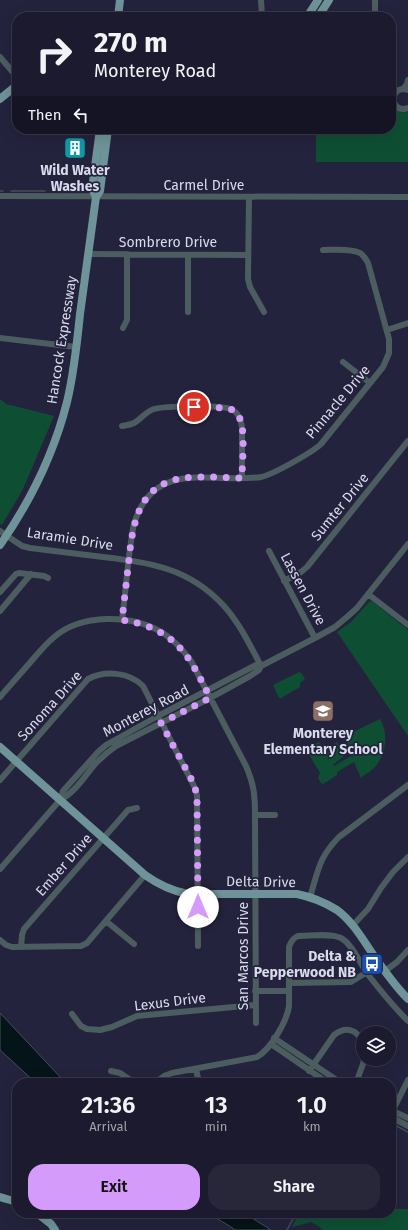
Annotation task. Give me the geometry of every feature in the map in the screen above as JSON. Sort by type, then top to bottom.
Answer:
[{"type":"main road","points":[[119,12],[120,0]]},
{"type":"main road","points":[[310,12],[318,0]]},
{"type":"main road","points":[[320,12],[325,0]]},
{"type":"main road","points":[[321,12],[329,0]]},
{"type":"main road","points":[[0,99],[12,89]]},
{"type":"main road","name":"Hancock Expressway","points":[[96,197],[92,189],[99,134]]},
{"type":"main road","name":"Hancock Expressway","points":[[0,545],[3,534],[33,491],[54,441],[69,392],[96,197],[100,191],[107,134]]},
{"type":"main road","name":"Delta Drive","points":[[0,747],[145,874],[168,889],[178,892],[198,894],[297,894],[321,901],[338,911],[353,925],[385,971],[408,999]]},
{"type":"main road","points":[[0,1197],[12,1201]]},
{"type":"main road","points":[[43,1218],[55,1230]]},
{"type":"street","points":[[261,0],[262,12]]},
{"type":"street","points":[[375,0],[375,12]]},
{"type":"street","points":[[0,57],[12,71]]},
{"type":"street","points":[[403,90],[408,80]]},
{"type":"street","points":[[396,106],[401,109],[408,108]]},
{"type":"street","name":"Carmel Drive","points":[[0,196],[408,197]]},
{"type":"street","points":[[249,197],[248,279],[250,287],[264,312]]},
{"type":"street","name":"Pinnacle Drive","points":[[122,620],[135,520],[143,503],[150,494],[169,482],[185,478],[242,478],[265,476],[317,448],[383,367],[387,359],[390,346],[368,263],[360,253],[353,251],[323,250]]},
{"type":"street","name":"Sombrero Drive","points":[[88,254],[248,255]]},
{"type":"street","points":[[123,328],[127,320],[127,254]]},
{"type":"street","points":[[188,254],[188,312]]},
{"type":"street","points":[[387,330],[408,324]]},
{"type":"street","points":[[0,338],[76,347]]},
{"type":"street","points":[[343,362],[370,383]]},
{"type":"street","points":[[122,426],[135,423],[146,413],[160,407],[221,407],[231,409],[239,416],[242,428],[242,478]]},
{"type":"street","name":"Sumter Drive","points":[[284,581],[301,572],[314,559],[408,441]]},
{"type":"street","name":"Laramie Drive","points":[[3,534],[22,546],[30,548],[129,560],[151,564],[176,572],[211,593],[225,607],[238,624],[261,666]]},
{"type":"street","name":"Monterey Road","points":[[60,800],[68,796],[96,763],[116,746],[210,698],[259,670],[261,666],[335,627],[347,617],[368,594],[408,545]]},
{"type":"street","name":"Lassen Drive","points":[[269,551],[315,638]]},
{"type":"street","points":[[0,592],[16,574],[19,573],[44,576],[48,578]]},
{"type":"street","points":[[0,611],[31,574]]},
{"type":"street","points":[[368,594],[408,626]]},
{"type":"street","name":"San Marcos Drive","points":[[0,697],[53,637],[76,624],[87,621],[98,619],[122,620],[136,622],[154,628],[173,640],[191,661],[251,776],[255,793],[256,1023]]},
{"type":"street","name":"Monterey Road","points":[[0,869],[60,800],[63,792],[106,745],[256,665],[261,666]]},
{"type":"street","name":"Sonoma Drive","points":[[0,780],[88,679],[100,674],[106,674],[122,675],[139,682],[196,790],[198,803],[198,946]]},
{"type":"street","points":[[310,897],[321,861],[331,845],[343,833],[408,785]]},
{"type":"street","name":"Ember Drive","points":[[21,947],[24,929],[128,810],[137,808]]},
{"type":"street","points":[[255,815],[275,815]]},
{"type":"street","points":[[353,925],[368,909],[393,872],[408,857]]},
{"type":"street","points":[[0,940],[6,945],[21,947],[81,946],[87,943],[145,874]]},
{"type":"street","points":[[106,921],[134,944]]},
{"type":"street","points":[[161,1078],[172,1073],[261,1055],[271,1044],[288,1013],[289,947],[290,942],[298,936],[335,936],[342,938],[348,943],[367,972],[397,1010],[408,1021]]},
{"type":"street","points":[[385,971],[408,950]]},
{"type":"street","points":[[289,983],[351,982],[367,972]]},
{"type":"street","points":[[255,991],[289,991]]},
{"type":"street","name":"Lexus Drive","points":[[72,1014],[81,1026],[100,1030],[112,1027],[137,1016],[255,1005]]},
{"type":"street","points":[[309,1071],[334,1035],[343,1030],[349,1030],[356,1033]]},
{"type":"street","points":[[274,1038],[331,1078]]},
{"type":"street","points":[[271,1044],[320,1078]]},
{"type":"street","points":[[358,1078],[362,1066]]},
{"type":"street","points":[[196,1068],[198,1078]]},
{"type":"street","points":[[111,1071],[120,1072],[128,1078]]},
{"type":"street","points":[[396,1103],[408,1080]]},
{"type":"street","points":[[396,1114],[408,1118]]},
{"type":"street","points":[[396,1117],[408,1126]]},
{"type":"green space","points":[[396,110],[402,112],[408,112],[408,162],[316,162],[316,134],[396,134]]},
{"type":"green space","points":[[0,399],[6,404],[54,416],[23,489],[2,525],[0,524]]},
{"type":"green space","points":[[370,601],[408,630],[408,736],[337,632],[351,622]]},
{"type":"green space","points":[[299,672],[305,679],[300,683],[300,687],[279,698],[273,685]]},
{"type":"green space","points":[[380,719],[385,731],[385,744],[384,751],[374,768],[361,778],[354,762],[337,772],[337,775],[323,784],[321,783],[318,778],[320,773],[305,748],[319,742],[326,751],[337,742],[346,754],[333,765],[334,766],[351,756],[353,758],[345,739],[347,735]]},
{"type":"green space","points":[[396,1209],[408,1209],[408,1230],[322,1230],[320,1227],[311,1222],[292,1227],[296,1218],[396,1218]]},
{"type":"shaded area","points":[[0,1013],[61,1078],[31,1078],[0,1050]]},
{"type":"shaded area","points":[[216,1218],[252,1218],[271,1230],[235,1230]]},
{"type":"waterway","points":[[11,191],[45,191]]},
{"type":"waterway","points":[[396,1126],[408,1132]]},
{"type":"waterway","points":[[287,1230],[293,1218]]},
{"type":"place","name":"Wild Water Washes","points":[[75,148]]},
{"type":"place","name":"Monterey Elementary School","points":[[323,711]]},
{"type":"place","name":"Delta & Pepperwood NB","points":[[372,964]]},
{"type":"route","points":[[194,407],[227,408],[231,409],[239,416],[242,428],[242,478],[176,479],[159,487],[150,494],[138,512],[133,529],[122,620],[144,624],[154,628],[173,640],[191,661],[210,698],[161,723],[196,790],[198,907]]}]
